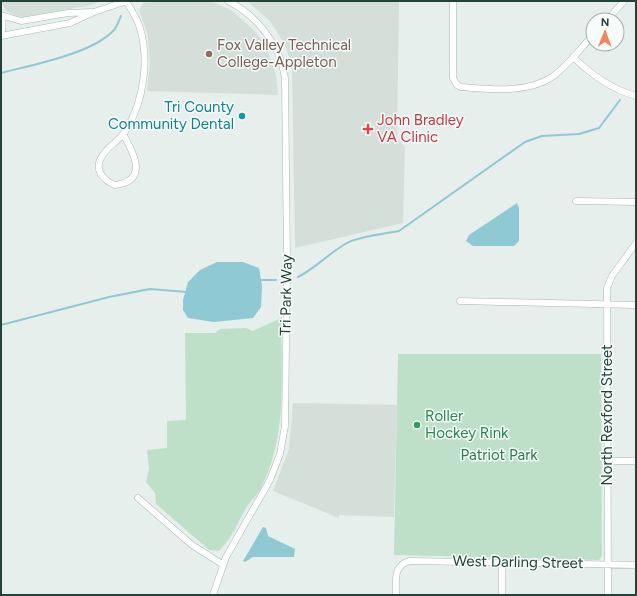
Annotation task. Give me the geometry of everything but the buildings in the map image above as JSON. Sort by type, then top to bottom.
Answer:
[{"type":"main road","points":[[1,16],[1,29]]},
{"type":"street","points":[[1,36],[70,23],[94,12],[126,1],[139,26],[144,61],[142,82],[136,107],[123,134],[100,159],[99,164],[103,178],[115,185],[129,181],[135,173],[137,167],[133,152],[123,134]]},
{"type":"street","name":"Tri Park Way","points":[[212,595],[222,564],[270,480],[282,443],[285,414],[287,249],[285,81],[282,64],[266,33],[246,13],[228,1]]},
{"type":"street","points":[[453,1],[453,78],[456,84],[466,87],[528,87],[552,77],[585,43]]},
{"type":"street","points":[[614,12],[622,2]]},
{"type":"street","points":[[1,16],[21,21],[68,13],[94,12]]},
{"type":"street","points":[[573,56],[595,76],[614,89],[636,96]]},
{"type":"street","points":[[576,200],[636,202]]},
{"type":"street","name":"North Rexford Street","points":[[608,595],[607,304],[609,282],[636,243]]},
{"type":"street","points":[[460,301],[636,305]]},
{"type":"street","points":[[607,461],[636,461]]},
{"type":"street","points":[[138,498],[192,545],[222,564]]},
{"type":"street","name":"West Darling Street","points":[[396,595],[396,572],[400,565],[410,561],[636,565]]},
{"type":"street","points":[[502,562],[502,595]]},
{"type":"shaded area","points":[[1,1],[102,1],[87,6],[23,17],[6,11]]},
{"type":"shaded area","name":"Fox Valley Technical College-Appleton","points":[[148,1],[211,1],[231,10],[254,30],[266,46],[276,75],[278,95],[147,91],[150,64],[149,47],[147,32],[139,10],[143,3]]},
{"type":"shaded area","points":[[247,1],[399,1],[397,138],[405,147],[403,223],[295,248],[292,67],[285,45],[270,21]]},
{"type":"shaded area","points":[[293,403],[397,405],[394,517],[339,515],[339,518],[273,491],[289,449]]},
{"type":"green space","points":[[281,318],[281,405],[276,447],[270,468],[261,488],[249,503],[227,542],[219,551],[209,550],[156,504],[155,493],[146,482],[149,469],[147,450],[167,448],[167,421],[186,420],[185,333],[215,333],[220,329],[246,328],[253,331]]},
{"type":"green space","name":"Patriot Park","points":[[398,354],[601,354],[602,556],[599,560],[394,555]]},
{"type":"water","points":[[517,203],[519,208],[519,241],[514,246],[473,246],[466,241],[469,235]]},
{"type":"water","points":[[217,262],[243,262],[259,268],[262,286],[261,307],[253,318],[214,322],[188,318],[183,310],[183,300],[188,282],[200,270]]},
{"type":"water","points":[[263,527],[266,528],[268,536],[295,549],[294,557],[253,557],[245,562],[243,561]]},
{"type":"waterway","points":[[1,73],[61,58],[91,46],[114,30],[121,16]]},
{"type":"waterway","points":[[298,277],[347,243],[365,237],[399,231],[525,142],[542,136],[579,134],[599,128],[620,100]]},
{"type":"waterway","points":[[259,280],[276,280]]},
{"type":"waterway","points":[[1,325],[109,297],[150,289],[187,292]]},
{"type":"place","name":"Fox Valley Technical College-Appleton","points":[[209,54]]},
{"type":"place","name":"Tri County Community Dental","points":[[242,116]]},
{"type":"place","name":"John Bradley VA Clinic","points":[[368,129]]},
{"type":"place","name":"Roller Hockey Rink","points":[[417,425]]}]
